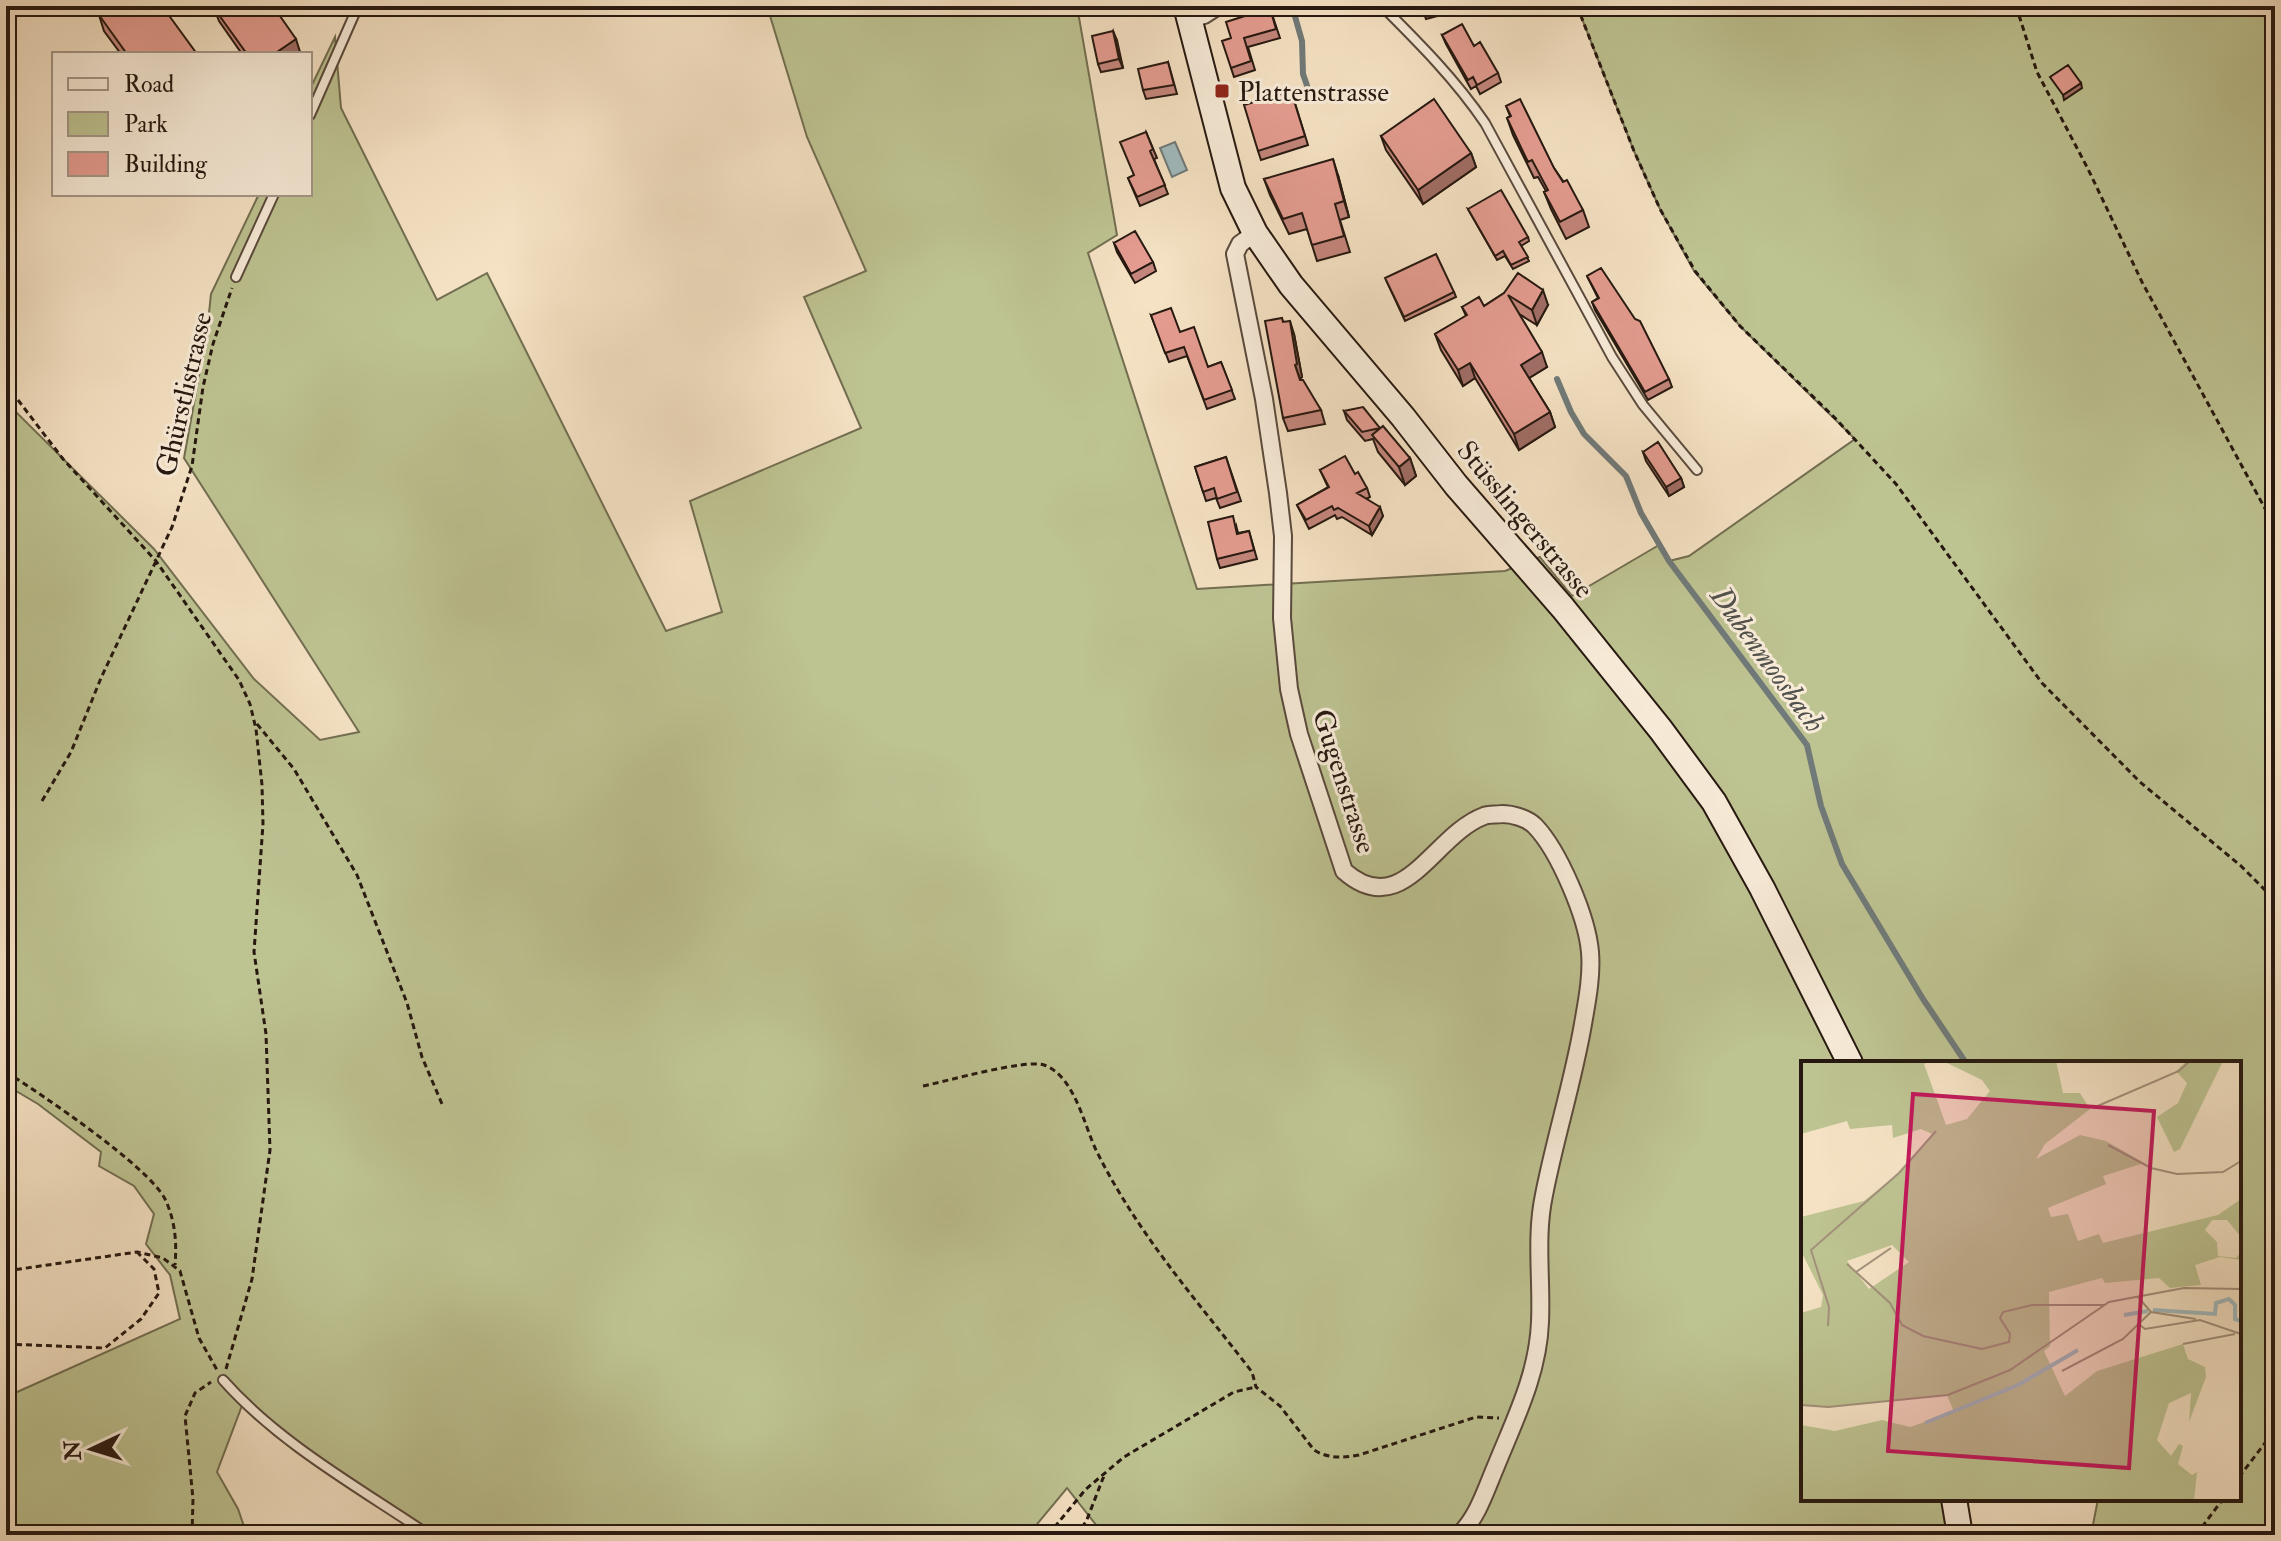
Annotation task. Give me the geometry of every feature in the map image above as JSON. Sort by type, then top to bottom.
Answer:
[{"type":"street","points":[[1188,12],[1204,15],[1218,6]]},
{"type":"street","name":"Stüsslingerstrasse","points":[[1188,12],[1233,188],[1255,233],[1291,285],[1456,485],[1563,608],[1714,802],[1849,1061]]},
{"type":"street","name":"Gugenstrasse","points":[[1255,233],[1240,244],[1235,254],[1264,399],[1281,521],[1282,618],[1289,689],[1299,734],[1344,871],[1360,885],[1384,889],[1403,881],[1462,829],[1485,816],[1510,814],[1532,823],[1552,846],[1584,920],[1590,952],[1589,990],[1573,1079],[1542,1200],[1540,1324],[1534,1370],[1476,1511],[1459,1535]]},
{"type":"street","points":[[1954,1501],[1960,1535]]},
{"type":"lane","points":[[312,110],[358,6]]},
{"type":"lane","points":[[1382,6],[1467,96],[1485,123],[1612,357],[1643,405],[1697,470]]},
{"type":"lane","points":[[236,277],[273,196]]},
{"type":"lane","points":[[223,1380],[242,1402],[283,1437],[429,1535]]},
{"type":"path","points":[[1577,6],[1601,72],[1654,195],[1695,271],[1740,326],[1835,418],[1896,484],[2042,683],[2129,772],[2241,866],[2275,900]]},
{"type":"path","points":[[2016,6],[2037,72],[2142,282],[2275,527]]},
{"type":"path","name":"Ghürstlistrasse","points":[[42,801],[71,752],[101,678],[172,527],[192,466],[213,344],[236,277]]},
{"type":"path","points":[[7,386],[63,459],[156,561],[239,680],[254,721],[263,824],[254,952],[266,1034],[270,1150],[252,1279],[223,1380]]},
{"type":"path","points":[[254,721],[294,769],[357,875],[442,1104]]},
{"type":"path","points":[[923,1086],[1035,1063],[1055,1071],[1071,1094],[1096,1151],[1121,1197],[1161,1259],[1252,1372],[1256,1387],[1280,1406],[1314,1450],[1332,1457],[1359,1455],[1476,1417],[1515,1421]]},
{"type":"path","points":[[6,1072],[117,1151],[164,1196],[177,1243],[175,1265]]},
{"type":"path","points":[[6,1271],[137,1252],[152,1254],[175,1265],[183,1279],[199,1338],[223,1380]]},
{"type":"path","points":[[6,1344],[105,1348],[141,1319],[159,1293],[154,1269],[137,1252]]},
{"type":"path","points":[[192,1535],[193,1499],[185,1416],[195,1393],[204,1385],[223,1380]]},
{"type":"path","points":[[1048,1535],[1086,1489],[1124,1457],[1234,1392],[1256,1387]]},
{"type":"path","points":[[2241,1474],[2275,1430]]},
{"type":"path","points":[[1075,1535],[1086,1522],[1107,1470]]},
{"type":"path","points":[[2196,1535],[2222,1501]]},
{"type":"green space","points":[[767,6],[1077,6],[1117,235],[1088,253],[1197,589],[1505,571],[1540,557],[1572,596],[1659,545],[1669,561],[1689,556],[1855,439],[1740,326],[1694,271],[1660,209],[1634,151],[1577,6],[2275,6],[2275,1535],[2091,1535],[2098,1501],[2241,1501],[2241,1061],[1801,1061],[1801,1501],[1954,1501],[1960,1535],[1104,1535],[1067,1488],[1028,1535],[429,1535],[283,1437],[243,1403],[217,1472],[238,1509],[247,1535],[6,1535],[6,1397],[180,1319],[170,1275],[146,1244],[154,1214],[134,1186],[99,1166],[101,1152],[38,1104],[6,1085],[6,411],[11,407],[154,549],[254,679],[320,740],[359,732],[184,458],[211,294],[258,196],[312,196],[312,85],[335,37],[341,108],[437,300],[487,273],[666,631],[722,612],[690,501],[861,428],[804,297],[866,271],[807,137]]},
{"type":"water","points":[[1175,142],[1187,170],[1172,177],[1160,148]]},
{"type":"building","points":[[110,6],[162,6],[196,52],[126,52],[99,15]]},
{"type":"building","points":[[273,6],[296,39],[277,52],[246,52],[214,8]]},
{"type":"building","points":[[1270,8],[1276,29],[1244,38],[1251,61],[1231,68],[1222,41],[1231,38],[1226,22]]},
{"type":"building","points":[[1462,24],[1474,46],[1480,42],[1498,73],[1477,85],[1473,77],[1468,80],[1442,35]]},
{"type":"building","points":[[1113,31],[1119,59],[1098,64],[1092,36]]},
{"type":"building","points":[[1168,62],[1174,85],[1143,90],[1138,69]]},
{"type":"building","points":[[2068,65],[2081,83],[2063,95],[2050,77]]},
{"type":"building","points":[[1291,91],[1305,136],[1258,151],[1244,105]]},
{"type":"building","points":[[1434,99],[1471,153],[1418,190],[1381,136]]},
{"type":"building","points":[[1520,99],[1554,168],[1563,182],[1567,180],[1583,210],[1560,222],[1544,192],[1548,190],[1532,160],[1528,162],[1507,118],[1511,116],[1506,106]]},
{"type":"building","points":[[1146,132],[1153,149],[1150,151],[1165,185],[1137,197],[1128,178],[1134,175],[1120,142]]},
{"type":"building","points":[[1333,159],[1344,201],[1335,204],[1344,236],[1312,245],[1302,213],[1283,219],[1264,179]]},
{"type":"building","points":[[1501,190],[1528,237],[1519,242],[1528,257],[1511,265],[1503,251],[1495,256],[1468,209]]},
{"type":"building","points":[[1135,231],[1153,262],[1131,274],[1114,243]]},
{"type":"building","points":[[1436,254],[1454,292],[1404,317],[1385,278]]},
{"type":"building","points":[[1601,268],[1635,319],[1640,321],[1669,379],[1645,392],[1592,302],[1599,298],[1587,276]]},
{"type":"building","points":[[1518,273],[1543,290],[1532,310],[1508,295],[1542,352],[1521,365],[1550,412],[1514,434],[1470,363],[1458,370],[1435,334],[1467,315],[1462,307],[1479,297],[1484,306],[1504,293]]},
{"type":"building","points":[[1171,308],[1180,332],[1194,327],[1208,367],[1221,362],[1232,390],[1204,400],[1184,347],[1165,353],[1151,315]]},
{"type":"building","points":[[1282,318],[1283,322],[1290,321],[1295,365],[1300,380],[1303,380],[1321,410],[1283,418],[1265,321]]},
{"type":"building","points":[[1363,407],[1380,428],[1362,432],[1344,411]]},
{"type":"building","points":[[1383,426],[1410,458],[1399,467],[1372,435]]},
{"type":"building","points":[[1658,442],[1681,478],[1666,487],[1643,452]]},
{"type":"building","points":[[1345,456],[1367,488],[1357,493],[1380,507],[1369,526],[1338,508],[1334,510],[1332,506],[1306,520],[1297,505],[1329,487],[1320,470]]},
{"type":"building","points":[[1226,457],[1237,492],[1217,499],[1214,488],[1203,492],[1195,467]]},
{"type":"building","points":[[1233,516],[1237,534],[1249,531],[1254,550],[1217,559],[1208,522]]},
{"type":"waterway","name":"Dubenmoosbach","points":[[1292,6],[1302,41],[1303,74],[1312,100]]},
{"type":"waterway","name":"Dubenmoosbach","points":[[1557,379],[1584,434],[1626,476],[1641,513],[1669,561],[1807,745],[1821,806],[1842,864],[1923,999],[1965,1061]]},
{"type":"place","name":"Plattenstrasse","points":[[1222,91]]}]
